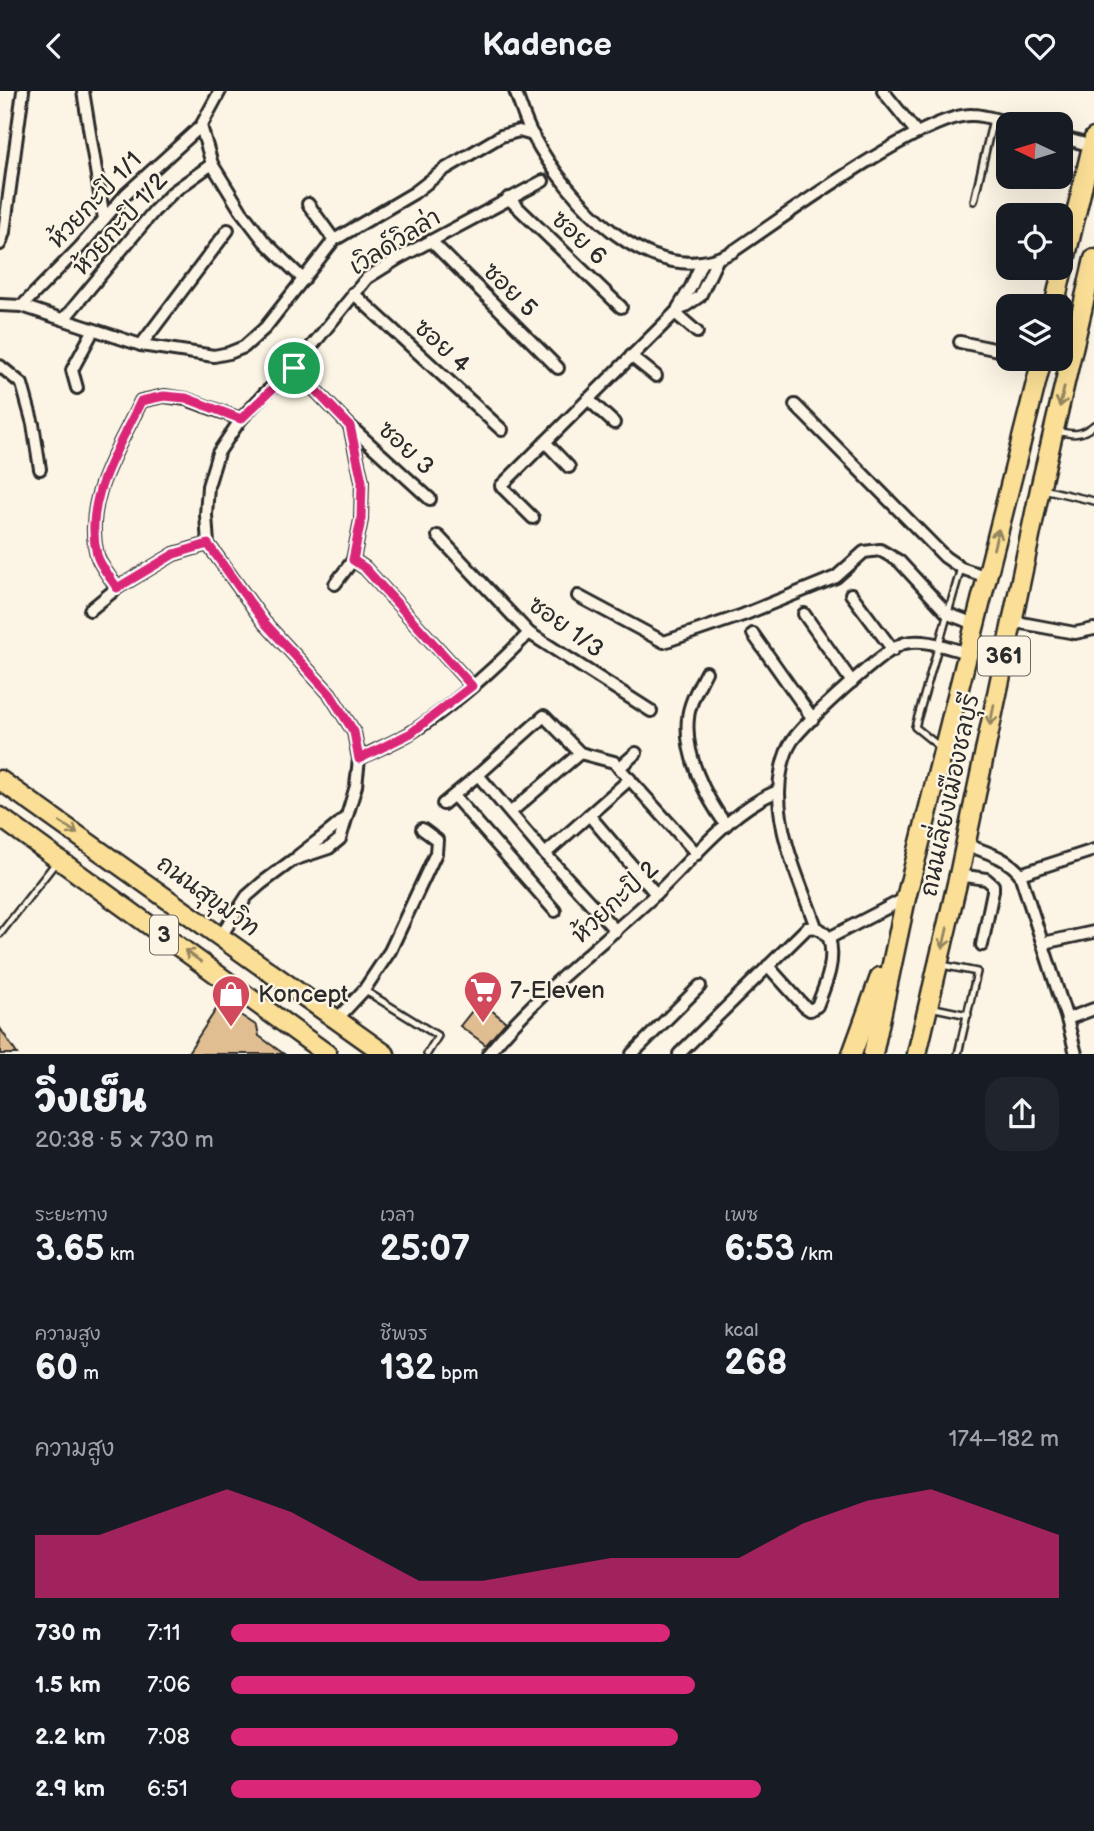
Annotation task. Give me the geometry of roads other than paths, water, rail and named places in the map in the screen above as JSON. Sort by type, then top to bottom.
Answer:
[{"type":"main road","points":[[1058,294],[1093,142]]},
{"type":"main road","name":"ถนนเลี่ยงเมืองชลบุรี","points":[[916,1054],[959,875],[1011,621],[1094,259]]},
{"type":"main road","name":"ถนนเลี่ยงเมืองชลบุรี","points":[[904,906],[1038,371]]},
{"type":"main road","name":"ถนนสุขุมวิท","points":[[0,781],[385,1054]]},
{"type":"main road","name":"3","points":[[0,817],[327,1054]]},
{"type":"main road","points":[[852,1054],[904,906]]},
{"type":"main road","name":"361","points":[[873,1054],[904,906]]},
{"type":"main road","points":[[244,993],[251,992],[260,985],[262,965]]},
{"type":"street","points":[[0,244],[23,91]]},
{"type":"street","points":[[83,91],[104,219]]},
{"type":"street","name":"ห้วยกะปิ 1/1","points":[[22,306],[126,194],[201,126],[220,91]]},
{"type":"street","points":[[515,91],[533,135],[577,200],[615,235],[650,254],[674,261],[717,260],[917,133],[970,114],[996,119]]},
{"type":"street","points":[[883,91],[917,133]]},
{"type":"street","points":[[201,126],[212,164],[241,211],[264,241],[304,280]]},
{"type":"street","points":[[0,305],[22,306],[141,345],[214,356],[229,353],[244,347],[265,328],[334,240],[414,193],[445,169],[500,136],[519,131],[533,135]]},
{"type":"street","points":[[1073,139],[1093,142]]},
{"type":"street","name":"ห้วยกะปิ 1/2","points":[[64,319],[154,211],[173,192],[212,164]]},
{"type":"street","name":"เวิลด์วิลล่า","points":[[208,544],[208,486],[218,453],[241,419],[294,368],[353,293],[367,278],[543,181]]},
{"type":"street","name":"ซอย 6","points":[[508,198],[621,307]]},
{"type":"street","points":[[308,204],[334,240]]},
{"type":"street","points":[[141,345],[228,230]]},
{"type":"street","name":"ซอย 5","points":[[431,241],[558,368]]},
{"type":"street","points":[[533,518],[501,486],[675,313],[700,296],[717,260]]},
{"type":"street","points":[[675,313],[702,262]]},
{"type":"street","name":"ซอย 4","points":[[353,293],[502,430]]},
{"type":"street","points":[[675,313],[697,332]]},
{"type":"street","points":[[77,388],[72,370],[93,331]]},
{"type":"street","points":[[960,342],[996,350]]},
{"type":"street","points":[[631,356],[656,376]]},
{"type":"street","points":[[0,366],[22,384],[33,424],[40,469]]},
{"type":"street","name":"ซอย 3","points":[[294,368],[350,426],[430,499]]},
{"type":"street","points":[[117,588],[97,557],[93,517],[100,485],[141,401],[164,396],[186,398],[241,419]]},
{"type":"street","points":[[588,399],[614,423]]},
{"type":"street","points":[[795,405],[945,557],[961,568],[987,576]]},
{"type":"street","points":[[335,584],[353,560],[361,520],[362,481],[350,426]]},
{"type":"street","points":[[545,442],[569,467]]},
{"type":"street","name":"ซอย 1/3","points":[[438,535],[529,633],[651,711]]},
{"type":"street","points":[[90,610],[117,588],[174,554],[208,544],[264,622],[330,694],[354,732],[359,759],[356,786],[347,815],[334,829],[247,896],[221,936]]},
{"type":"street","points":[[578,596],[664,642],[743,615],[836,577],[864,552],[880,550],[899,561],[948,614],[975,624]]},
{"type":"street","points":[[353,560],[365,568],[472,686]]},
{"type":"street","points":[[851,594],[893,650]]},
{"type":"street","points":[[804,614],[852,682]]},
{"type":"street","points":[[1011,621],[1075,633],[1094,629]]},
{"type":"street","points":[[359,759],[411,733],[492,671],[529,633]]},
{"type":"street","points":[[753,634],[813,719]]},
{"type":"street","points":[[816,927],[786,843],[778,791],[791,742],[852,682],[903,643],[921,642],[968,653]]},
{"type":"street","points":[[706,672],[687,717],[689,743],[705,792],[726,825]]},
{"type":"street","points":[[443,804],[544,716],[580,753],[614,762],[697,854]]},
{"type":"street","points":[[511,812],[580,753]]},
{"type":"street","points":[[619,768],[636,753]]},
{"type":"street","points":[[478,775],[545,854],[616,931]]},
{"type":"street","points":[[545,854],[630,779]]},
{"type":"street","name":"ห้วยกะปิ 2","points":[[488,1054],[527,1012],[656,894],[726,825],[764,797],[778,791]]},
{"type":"street","points":[[454,796],[555,911]]},
{"type":"street","points":[[589,815],[656,894]]},
{"type":"street","points":[[337,1019],[364,990],[390,951],[438,846],[437,840],[422,829]]},
{"type":"street","points":[[965,845],[1004,860],[1020,874],[1076,1054]]},
{"type":"street","points":[[1020,874],[1094,850]]},
{"type":"street","points":[[959,875],[986,879],[993,885],[982,945]]},
{"type":"street","points":[[829,938],[904,906]]},
{"type":"street","points":[[679,1054],[768,966],[807,928],[816,927],[829,938],[832,950],[830,971],[817,1006],[810,1010],[768,966]]},
{"type":"street","points":[[1043,943],[1094,932]]},
{"type":"street","points":[[632,1054],[700,986]]},
{"type":"street","points":[[1067,1019],[1094,1009]]},
{"type":"lane","points":[[974,201],[993,118]]},
{"type":"lane","points":[[1054,430],[1075,435],[1086,432],[1094,425]]},
{"type":"lane","points":[[1040,489],[1094,501]]},
{"type":"lane","points":[[944,750],[915,727],[961,568]]},
{"type":"lane","points":[[0,934],[59,859]]},
{"type":"lane","points":[[939,964],[976,972],[958,1054]]},
{"type":"lane","points":[[364,990],[438,1036],[427,1054]]},
{"type":"lane","points":[[929,1007],[968,1015]]},
{"type":"place","name":"7-Eleven","points":[[483,1024]]},
{"type":"place","name":"Koncept","points":[[231,1028]]}]
